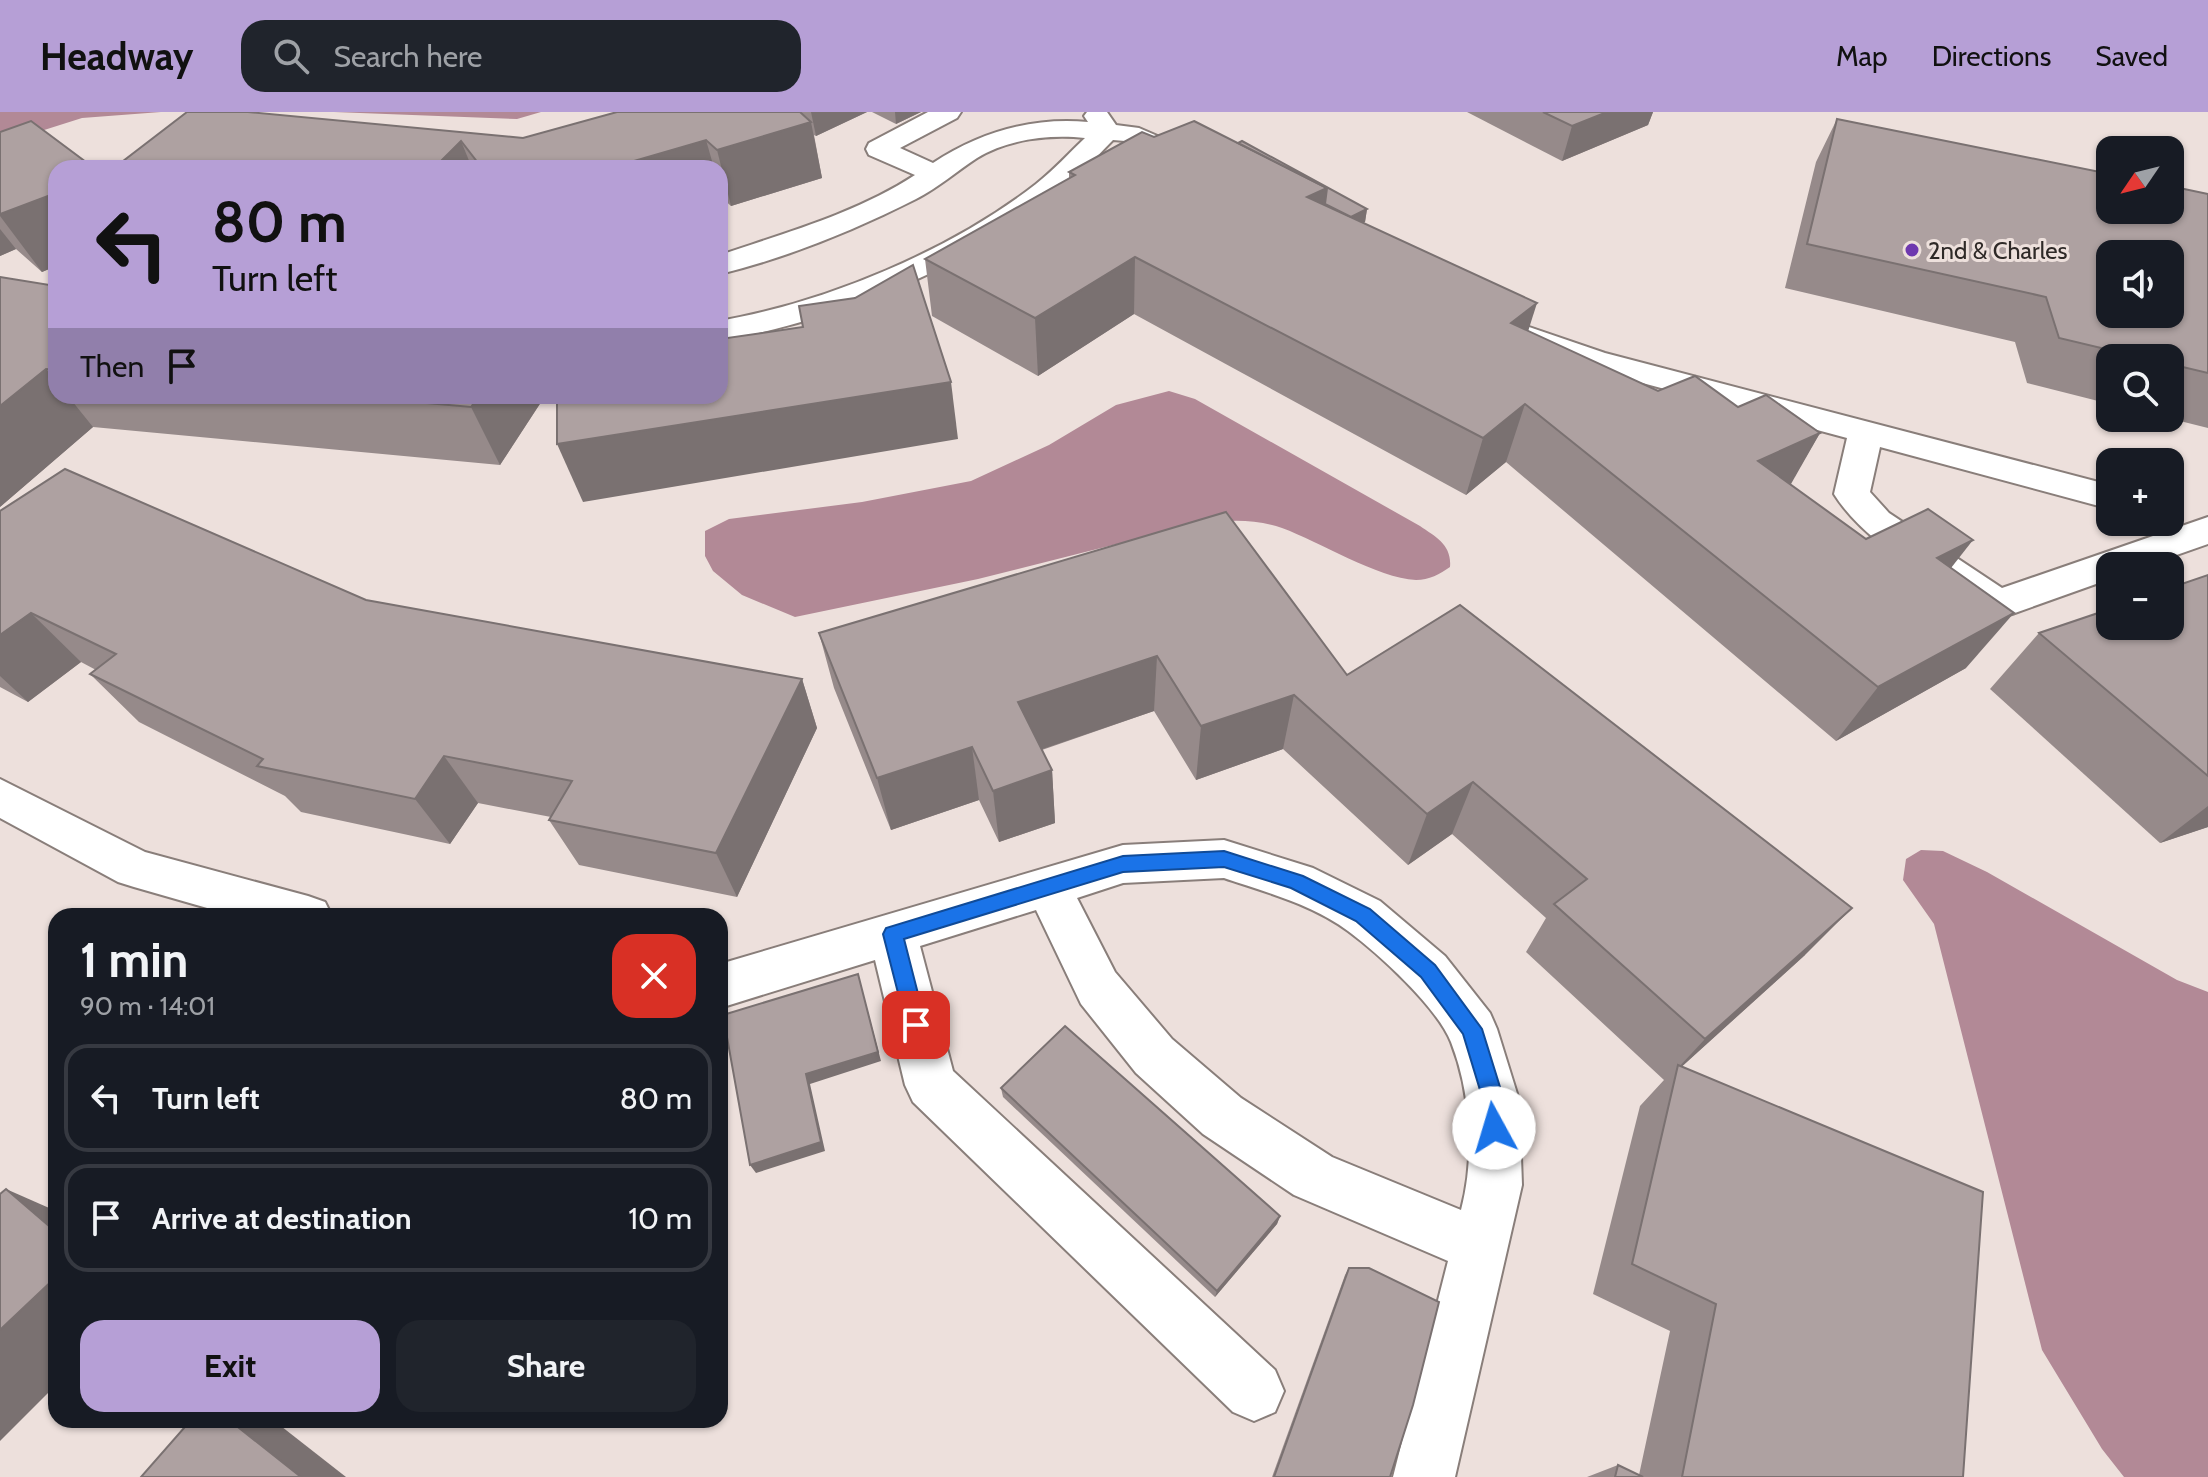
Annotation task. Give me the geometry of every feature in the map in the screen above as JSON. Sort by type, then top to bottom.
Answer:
[{"type":"street","points":[[935,174],[879,149],[948,112]]},
{"type":"street","points":[[735,280],[780,320],[853,294],[969,242],[1047,189],[1101,122]]},
{"type":"street","points":[[728,304],[735,280],[814,233],[908,192],[971,150],[1014,134],[1101,122],[1156,143],[1211,172]]},
{"type":"street","points":[[1497,323],[1594,360],[2096,493]]},
{"type":"street","points":[[1866,432],[1852,494],[1876,522],[1998,604],[2208,530]]},
{"type":"street","points":[[2184,517],[2208,523]]},
{"type":"street","points":[[0,797],[134,868],[279,908]]},
{"type":"street","points":[[728,984],[1123,864],[1224,859],[1297,882],[1363,915],[1428,971],[1472,1029],[1493,1100],[1495,1185],[1424,1477]]},
{"type":"street","points":[[1048,887],[1098,988],[1154,1056],[1222,1116],[1313,1176],[1480,1246]]},
{"type":"street","points":[[893,934],[931,1085],[1254,1391]]},
{"type":"shaded area","points":[[0,112],[161,112],[82,118],[0,144]]},
{"type":"shaded area","points":[[334,112],[541,112],[517,119]]},
{"type":"shaded area","points":[[1169,391],[1195,399],[1420,526],[1446,547],[1450,567],[1425,579],[1401,578],[1366,566],[1282,528],[1250,521],[1218,522],[1196,524],[978,579],[795,617],[742,595],[713,571],[705,556],[705,531],[729,519],[862,502],[971,481],[1049,445],[1116,405]]},
{"type":"shaded area","points":[[1921,850],[1943,851],[1987,872],[2177,980],[2208,992],[2208,1477],[2124,1477],[2102,1449],[2042,1350],[1934,924],[1903,880],[1906,859]]},
{"type":"building","points":[[187,112],[248,112],[523,138],[617,112],[800,112],[811,122],[717,150],[706,140],[637,160],[476,160],[461,141],[442,160],[124,160]]},
{"type":"building","points":[[1543,112],[1607,112],[1572,126]]},
{"type":"building","points":[[1837,119],[2096,171],[2096,224],[2184,224],[2184,189],[2208,194],[2208,373],[2184,367],[2184,344],[2096,344],[2096,347],[2059,338],[2046,297],[1807,244]]},
{"type":"building","points":[[31,121],[83,160],[48,160],[48,196],[0,214],[0,132]]},
{"type":"building","points":[[1194,121],[1327,188],[1307,197],[1537,303],[1511,323],[1658,391],[1695,376],[1738,407],[1766,395],[1820,433],[1758,461],[1866,539],[1928,509],[1973,540],[1937,558],[2014,613],[1878,687],[1525,404],[1483,438],[1135,257],[1035,318],[925,259],[1075,175],[1069,172],[1142,132],[1154,137]]},
{"type":"building","points":[[1242,141],[1367,209],[1351,217],[1325,204],[1327,188],[1238,143]]},
{"type":"building","points":[[913,265],[951,382],[557,444],[557,404],[728,404],[728,338],[803,327],[799,306],[855,298]]},
{"type":"building","points":[[0,277],[48,285],[48,369],[0,406]]},
{"type":"building","points":[[437,404],[473,404],[471,407]]},
{"type":"building","points":[[65,469],[366,600],[802,679],[716,853],[549,820],[572,781],[444,756],[415,799],[257,766],[263,759],[90,674],[116,654],[31,613],[0,635],[0,511]]},
{"type":"building","points":[[1226,512],[1347,675],[1460,605],[1852,908],[1705,1039],[1554,904],[1587,879],[1473,782],[1427,814],[1294,695],[1201,726],[1157,656],[1018,702],[1052,770],[993,791],[972,747],[877,778],[819,633]]},
{"type":"building","points":[[2208,575],[2208,776],[2039,633],[2096,614],[2096,640],[2184,640],[2184,583]]},
{"type":"building","points":[[858,974],[878,1052],[806,1074],[821,1142],[750,1165],[728,1043],[728,1013]]},
{"type":"building","points":[[1065,1026],[1280,1216],[1217,1291],[1001,1088]]},
{"type":"building","points":[[1678,1065],[1983,1192],[1963,1477],[1682,1477],[1716,1304],[1632,1264]]},
{"type":"building","points":[[6,1189],[48,1225],[48,1285],[0,1330],[0,1194]]},
{"type":"building","points":[[1349,1268],[1369,1268],[1439,1302],[1413,1405],[1390,1477],[1274,1477]]},
{"type":"building","points":[[184,1428],[239,1428],[301,1477],[141,1477]]},
{"type":"building","points":[[1618,1465],[1643,1477],[1615,1477]]},
{"type":"place","name":"2nd & Charles","points":[[1912,250]]},
{"type":"route","points":[[916,1025],[893,934],[1123,864],[1224,859],[1297,882],[1363,915],[1428,971],[1472,1029],[1493,1100],[1494,1128]]}]
